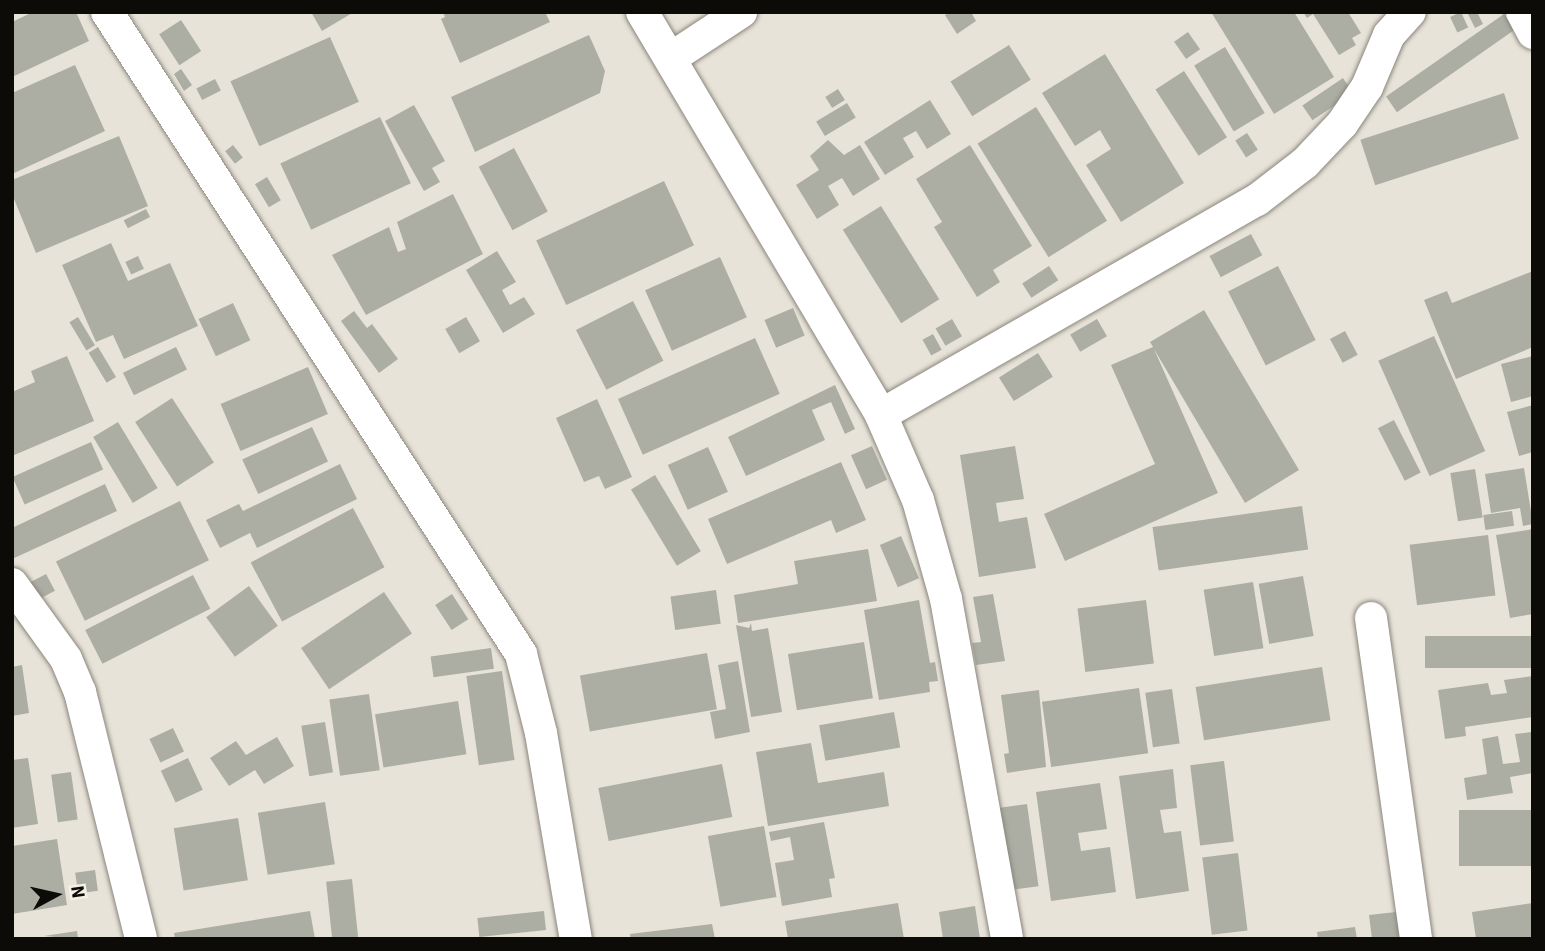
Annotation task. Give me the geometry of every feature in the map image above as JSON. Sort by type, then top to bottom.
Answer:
[{"type":"street","points":[[107,12],[521,654],[541,733],[576,939]]},
{"type":"street","points":[[642,12],[881,415],[918,500],[946,598],[1007,939]]},
{"type":"street","points":[[671,58],[741,12]]},
{"type":"street","points":[[881,415],[1257,200],[1305,163],[1342,124],[1367,87],[1382,24],[1410,12]]},
{"type":"street","points":[[1522,12],[1533,33]]},
{"type":"street","points":[[12,584],[66,659],[80,692],[141,939]]},
{"type":"street","points":[[1371,618],[1416,939]]},
{"type":"building","points":[[33,12],[76,12],[89,41],[12,77],[12,22]]},
{"type":"building","points":[[311,12],[354,12],[322,31]]},
{"type":"building","points":[[443,12],[545,12],[550,22],[460,63],[441,19],[445,17]]},
{"type":"building","points":[[950,12],[971,12],[976,21],[957,34],[945,15]]},
{"type":"building","points":[[1211,12],[1294,12],[1334,77],[1274,114]]},
{"type":"building","points":[[1303,12],[1348,12],[1361,33],[1352,38],[1356,45],[1339,55],[1313,14],[1307,18]]},
{"type":"building","points":[[1461,12],[1468,27],[1457,32],[1450,17]]},
{"type":"building","points":[[1467,12],[1477,12],[1483,24],[1475,28]]},
{"type":"building","points":[[1504,14],[1515,30],[1397,112],[1386,97]]},
{"type":"building","points":[[181,20],[201,51],[179,65],[159,34]]},
{"type":"building","points":[[1188,32],[1200,49],[1186,59],[1174,42]]},
{"type":"building","points":[[589,35],[605,71],[600,93],[475,152],[451,97]]},
{"type":"building","points":[[330,37],[359,102],[259,146],[230,81]]},
{"type":"building","points":[[1009,45],[1031,80],[972,116],[950,82]]},
{"type":"building","points":[[1225,47],[1265,113],[1234,132],[1194,66]]},
{"type":"building","points":[[1105,54],[1184,183],[1121,222],[1086,165],[1111,149],[1100,130],[1075,146],[1042,93]]},
{"type":"building","points":[[75,65],[105,131],[12,174],[12,93]]},
{"type":"building","points":[[181,69],[192,85],[184,91],[174,74]]},
{"type":"building","points":[[1184,71],[1227,137],[1199,156],[1155,90]]},
{"type":"building","points":[[1343,78],[1353,93],[1312,120],[1302,105]]},
{"type":"building","points":[[215,79],[221,91],[202,100],[196,89]]},
{"type":"building","points":[[838,89],[845,100],[832,108],[825,97]]},
{"type":"building","points":[[1504,93],[1519,139],[1375,185],[1360,140]]},
{"type":"building","points":[[930,100],[951,134],[927,149],[916,131],[903,138],[914,157],[885,175],[864,142]]},
{"type":"building","points":[[847,103],[856,118],[825,136],[816,122]]},
{"type":"building","points":[[414,105],[445,161],[432,168],[440,182],[424,191],[385,121]]},
{"type":"building","points":[[1036,107],[1107,221],[1048,257],[977,144]]},
{"type":"building","points":[[380,117],[411,183],[311,230],[280,163]]},
{"type":"building","points":[[1247,133],[1258,150],[1246,157],[1235,141]]},
{"type":"building","points":[[119,136],[148,206],[36,253],[12,194],[12,180]]},
{"type":"building","points":[[828,140],[844,155],[860,145],[880,179],[853,196],[842,178],[828,186],[839,205],[817,219],[796,185],[819,170],[810,156]]},
{"type":"building","points":[[233,145],[243,158],[235,164],[225,151]]},
{"type":"building","points":[[970,145],[1032,246],[993,270],[1000,282],[977,297],[934,227],[942,222],[916,179]]},
{"type":"building","points":[[514,148],[548,212],[512,230],[479,167]]},
{"type":"building","points":[[267,177],[281,200],[269,207],[255,184]]},
{"type":"building","points":[[664,181],[694,245],[566,305],[536,241]]},
{"type":"building","points":[[453,194],[483,254],[366,315],[332,255],[389,227],[398,252],[406,249],[397,222]]},
{"type":"building","points":[[881,206],[939,299],[901,323],[843,230]]},
{"type":"building","points":[[146,209],[150,217],[128,228],[124,220]]},
{"type":"building","points":[[1251,234],[1262,255],[1221,277],[1210,256]]},
{"type":"building","points":[[111,243],[128,281],[170,263],[198,326],[124,359],[113,335],[96,342],[62,265]]},
{"type":"building","points":[[497,251],[516,282],[502,290],[510,305],[524,297],[535,314],[503,333],[466,270]]},
{"type":"building","points":[[138,256],[144,269],[131,275],[125,262]]},
{"type":"building","points":[[720,257],[747,317],[672,351],[645,290]]},
{"type":"building","points":[[1049,266],[1058,280],[1031,298],[1022,283]]},
{"type":"building","points":[[1278,266],[1316,340],[1266,365],[1228,291]]},
{"type":"building","points":[[1533,271],[1533,347],[1456,379],[1424,300],[1447,291],[1452,303]]},
{"type":"building","points":[[633,301],[663,361],[606,390],[576,330]]},
{"type":"building","points":[[233,303],[250,340],[216,356],[199,319]]},
{"type":"building","points":[[793,308],[805,336],[776,348],[764,320]]},
{"type":"building","points":[[1204,310],[1299,470],[1245,503],[1154,349],[1218,493],[1065,561],[1044,514],[1155,464],[1111,365],[1153,347],[1150,342]]},
{"type":"building","points":[[354,311],[367,328],[372,324],[398,359],[379,373],[341,321]]},
{"type":"building","points":[[78,317],[95,345],[86,350],[69,322]]},
{"type":"building","points":[[466,317],[480,341],[459,353],[445,329]]},
{"type":"building","points":[[952,319],[962,336],[946,346],[936,328]]},
{"type":"building","points":[[1097,319],[1107,336],[1080,352],[1070,335]]},
{"type":"building","points":[[1345,331],[1358,355],[1343,363],[1330,339]]},
{"type":"building","points":[[933,334],[942,350],[931,356],[923,340]]},
{"type":"building","points":[[1434,336],[1485,451],[1430,476],[1378,361]]},
{"type":"building","points":[[755,338],[780,394],[643,455],[618,399]]},
{"type":"building","points":[[98,347],[116,377],[107,383],[89,353]]},
{"type":"building","points":[[176,347],[187,369],[134,395],[123,373]]},
{"type":"building","points":[[1038,353],[1053,377],[1014,401],[999,377]]},
{"type":"building","points":[[67,356],[94,421],[12,456],[12,392],[35,382],[31,371]]},
{"type":"building","points":[[1533,356],[1533,396],[1511,402],[1501,364]]},
{"type":"building","points":[[308,367],[328,414],[240,451],[221,404]]},
{"type":"building","points":[[835,385],[855,429],[845,434],[831,402],[812,410],[825,440],[746,476],[728,437]]},
{"type":"building","points":[[172,398],[214,463],[177,487],[135,422]]},
{"type":"building","points":[[597,399],[632,477],[605,489],[599,476],[584,482],[556,418]]},
{"type":"building","points":[[1533,405],[1533,452],[1519,456],[1507,412]]},
{"type":"building","points":[[1394,420],[1421,473],[1405,481],[1378,428]]},
{"type":"building","points":[[118,422],[158,488],[133,503],[93,437]]},
{"type":"building","points":[[312,427],[328,461],[258,494],[242,460]]},
{"type":"building","points":[[91,442],[103,469],[25,504],[12,477]]},
{"type":"building","points":[[872,446],[887,480],[866,489],[851,455]]},
{"type":"building","points":[[1015,446],[1024,499],[996,503],[999,522],[1027,517],[1036,568],[979,577],[960,455]]},
{"type":"building","points":[[708,447],[728,492],[688,510],[668,465]]},
{"type":"building","points":[[841,462],[866,520],[836,533],[831,520],[727,564],[708,519]]},
{"type":"building","points":[[340,464],[357,499],[257,548],[250,533],[220,548],[206,520],[239,504],[243,511]]},
{"type":"building","points":[[1524,468],[1533,524],[1523,526],[1520,508],[1491,513],[1485,474]]},
{"type":"building","points":[[1475,469],[1483,517],[1458,521],[1450,473]]},
{"type":"building","points":[[655,475],[701,551],[677,566],[631,489]]},
{"type":"building","points":[[105,484],[117,511],[12,559],[12,528]]},
{"type":"building","points":[[180,501],[209,560],[85,621],[56,561]]},
{"type":"building","points":[[1302,506],[1308,550],[1159,571],[1152,527]]},
{"type":"building","points":[[353,508],[384,567],[282,622],[251,562]]},
{"type":"building","points":[[1512,511],[1514,526],[1485,530],[1483,515]]},
{"type":"building","points":[[1533,529],[1533,614],[1510,618],[1496,535]]},
{"type":"building","points":[[1488,535],[1495,596],[1417,605],[1410,545]]},
{"type":"building","points":[[901,536],[919,578],[898,587],[880,545]]},
{"type":"building","points":[[868,549],[877,601],[738,623],[734,595],[798,584],[794,561]]},
{"type":"building","points":[[46,574],[55,591],[36,601],[27,584]]},
{"type":"building","points":[[193,575],[210,609],[102,664],[85,630]]},
{"type":"building","points":[[1303,576],[1314,636],[1269,644],[1259,584]]},
{"type":"building","points":[[1253,582],[1263,648],[1214,656],[1204,590]]},
{"type":"building","points":[[249,586],[278,626],[235,657],[206,617]]},
{"type":"building","points":[[716,590],[721,624],[675,630],[670,596]]},
{"type":"building","points":[[384,592],[412,633],[329,689],[301,648]]},
{"type":"building","points":[[452,594],[468,619],[452,630],[435,605]]},
{"type":"building","points":[[993,594],[1005,661],[976,665],[972,643],[981,642],[973,597]]},
{"type":"building","points":[[919,600],[930,663],[935,662],[938,681],[929,682],[930,692],[879,700],[864,610]]},
{"type":"building","points":[[1146,600],[1154,664],[1085,672],[1078,608]]},
{"type":"building","points":[[751,623],[752,631],[768,628],[782,712],[751,717],[736,625],[749,628]]},
{"type":"building","points":[[1425,636],[1533,636],[1533,668],[1425,668]]},
{"type":"building","points":[[864,642],[873,698],[797,710],[788,654]]},
{"type":"building","points":[[491,648],[494,669],[434,677],[431,656]]},
{"type":"building","points":[[707,653],[717,709],[590,732],[580,675]]},
{"type":"building","points":[[738,661],[750,732],[715,739],[710,712],[726,709],[718,665]]},
{"type":"building","points":[[22,665],[29,713],[12,716],[12,667]]},
{"type":"building","points":[[1322,667],[1330,720],[1204,740],[1196,687]]},
{"type":"building","points":[[502,671],[515,760],[479,765],[466,676]]},
{"type":"building","points":[[1533,676],[1533,717],[1465,727],[1466,736],[1445,739],[1438,690],[1488,683],[1491,695],[1507,693],[1504,680]]},
{"type":"building","points":[[1139,688],[1148,753],[1051,767],[1042,702]]},
{"type":"building","points":[[1172,689],[1180,743],[1153,747],[1145,693]]},
{"type":"building","points":[[1039,690],[1046,767],[1007,773],[1004,754],[1009,753],[1001,695]]},
{"type":"building","points":[[369,694],[380,770],[340,776],[329,700]]},
{"type":"building","points":[[458,701],[466,754],[383,767],[375,714]]},
{"type":"building","points":[[894,712],[900,747],[825,761],[819,725]]},
{"type":"building","points":[[325,722],[333,772],[309,776],[301,726]]},
{"type":"building","points":[[173,728],[184,752],[160,763],[149,739]]},
{"type":"building","points":[[1531,732],[1533,773],[1510,777],[1513,793],[1467,800],[1464,778],[1487,774],[1482,739],[1498,736],[1503,764],[1520,762],[1515,734]]},
{"type":"building","points":[[277,737],[294,766],[264,784],[255,770],[229,786],[210,758],[236,741],[246,755]]},
{"type":"building","points":[[811,743],[818,783],[884,772],[889,806],[768,826],[756,752]]},
{"type":"building","points":[[28,758],[38,824],[12,828],[12,760]]},
{"type":"building","points":[[188,758],[203,790],[176,802],[161,771]]},
{"type":"building","points":[[1224,761],[1234,841],[1200,846],[1190,765]]},
{"type":"building","points":[[722,764],[732,817],[609,841],[598,788]]},
{"type":"building","points":[[1173,769],[1177,808],[1160,810],[1164,833],[1181,831],[1189,891],[1136,899],[1119,776]]},
{"type":"building","points":[[71,772],[78,820],[58,822],[51,775]]},
{"type":"building","points":[[1100,783],[1107,829],[1078,833],[1081,851],[1110,847],[1116,892],[1051,901],[1036,792]]},
{"type":"building","points":[[325,802],[335,864],[268,875],[258,813]]},
{"type":"building","points":[[1027,804],[1039,886],[1010,890],[998,808]]},
{"type":"building","points":[[1459,810],[1533,810],[1533,866],[1459,866]]},
{"type":"building","points":[[238,818],[248,880],[184,890],[174,828]]},
{"type":"building","points":[[824,822],[835,878],[829,879],[832,897],[782,906],[775,863],[794,860],[790,837],[771,841],[769,832]]},
{"type":"building","points":[[764,826],[777,897],[720,907],[708,836]]},
{"type":"building","points":[[57,839],[67,905],[12,914],[12,846]]},
{"type":"building","points":[[1238,853],[1248,930],[1212,935],[1202,857]]},
{"type":"building","points":[[95,870],[98,891],[78,894],[75,873]]},
{"type":"building","points":[[352,879],[358,937],[332,939],[326,882]]},
{"type":"building","points":[[898,903],[904,939],[788,939],[785,921]]},
{"type":"building","points":[[1533,903],[1533,939],[1476,939],[1472,912]]},
{"type":"building","points":[[975,906],[980,939],[943,939],[939,912]]},
{"type":"building","points":[[310,911],[315,939],[175,939],[174,933]]},
{"type":"building","points":[[544,911],[546,930],[479,937],[477,918]]},
{"type":"building","points":[[1396,912],[1400,939],[1372,939],[1369,915]]},
{"type":"building","points":[[712,924],[715,939],[631,939],[630,934]]},
{"type":"building","points":[[1355,927],[1357,939],[1318,939],[1317,932]]},
{"type":"building","points":[[77,931],[78,939],[44,936]]}]
